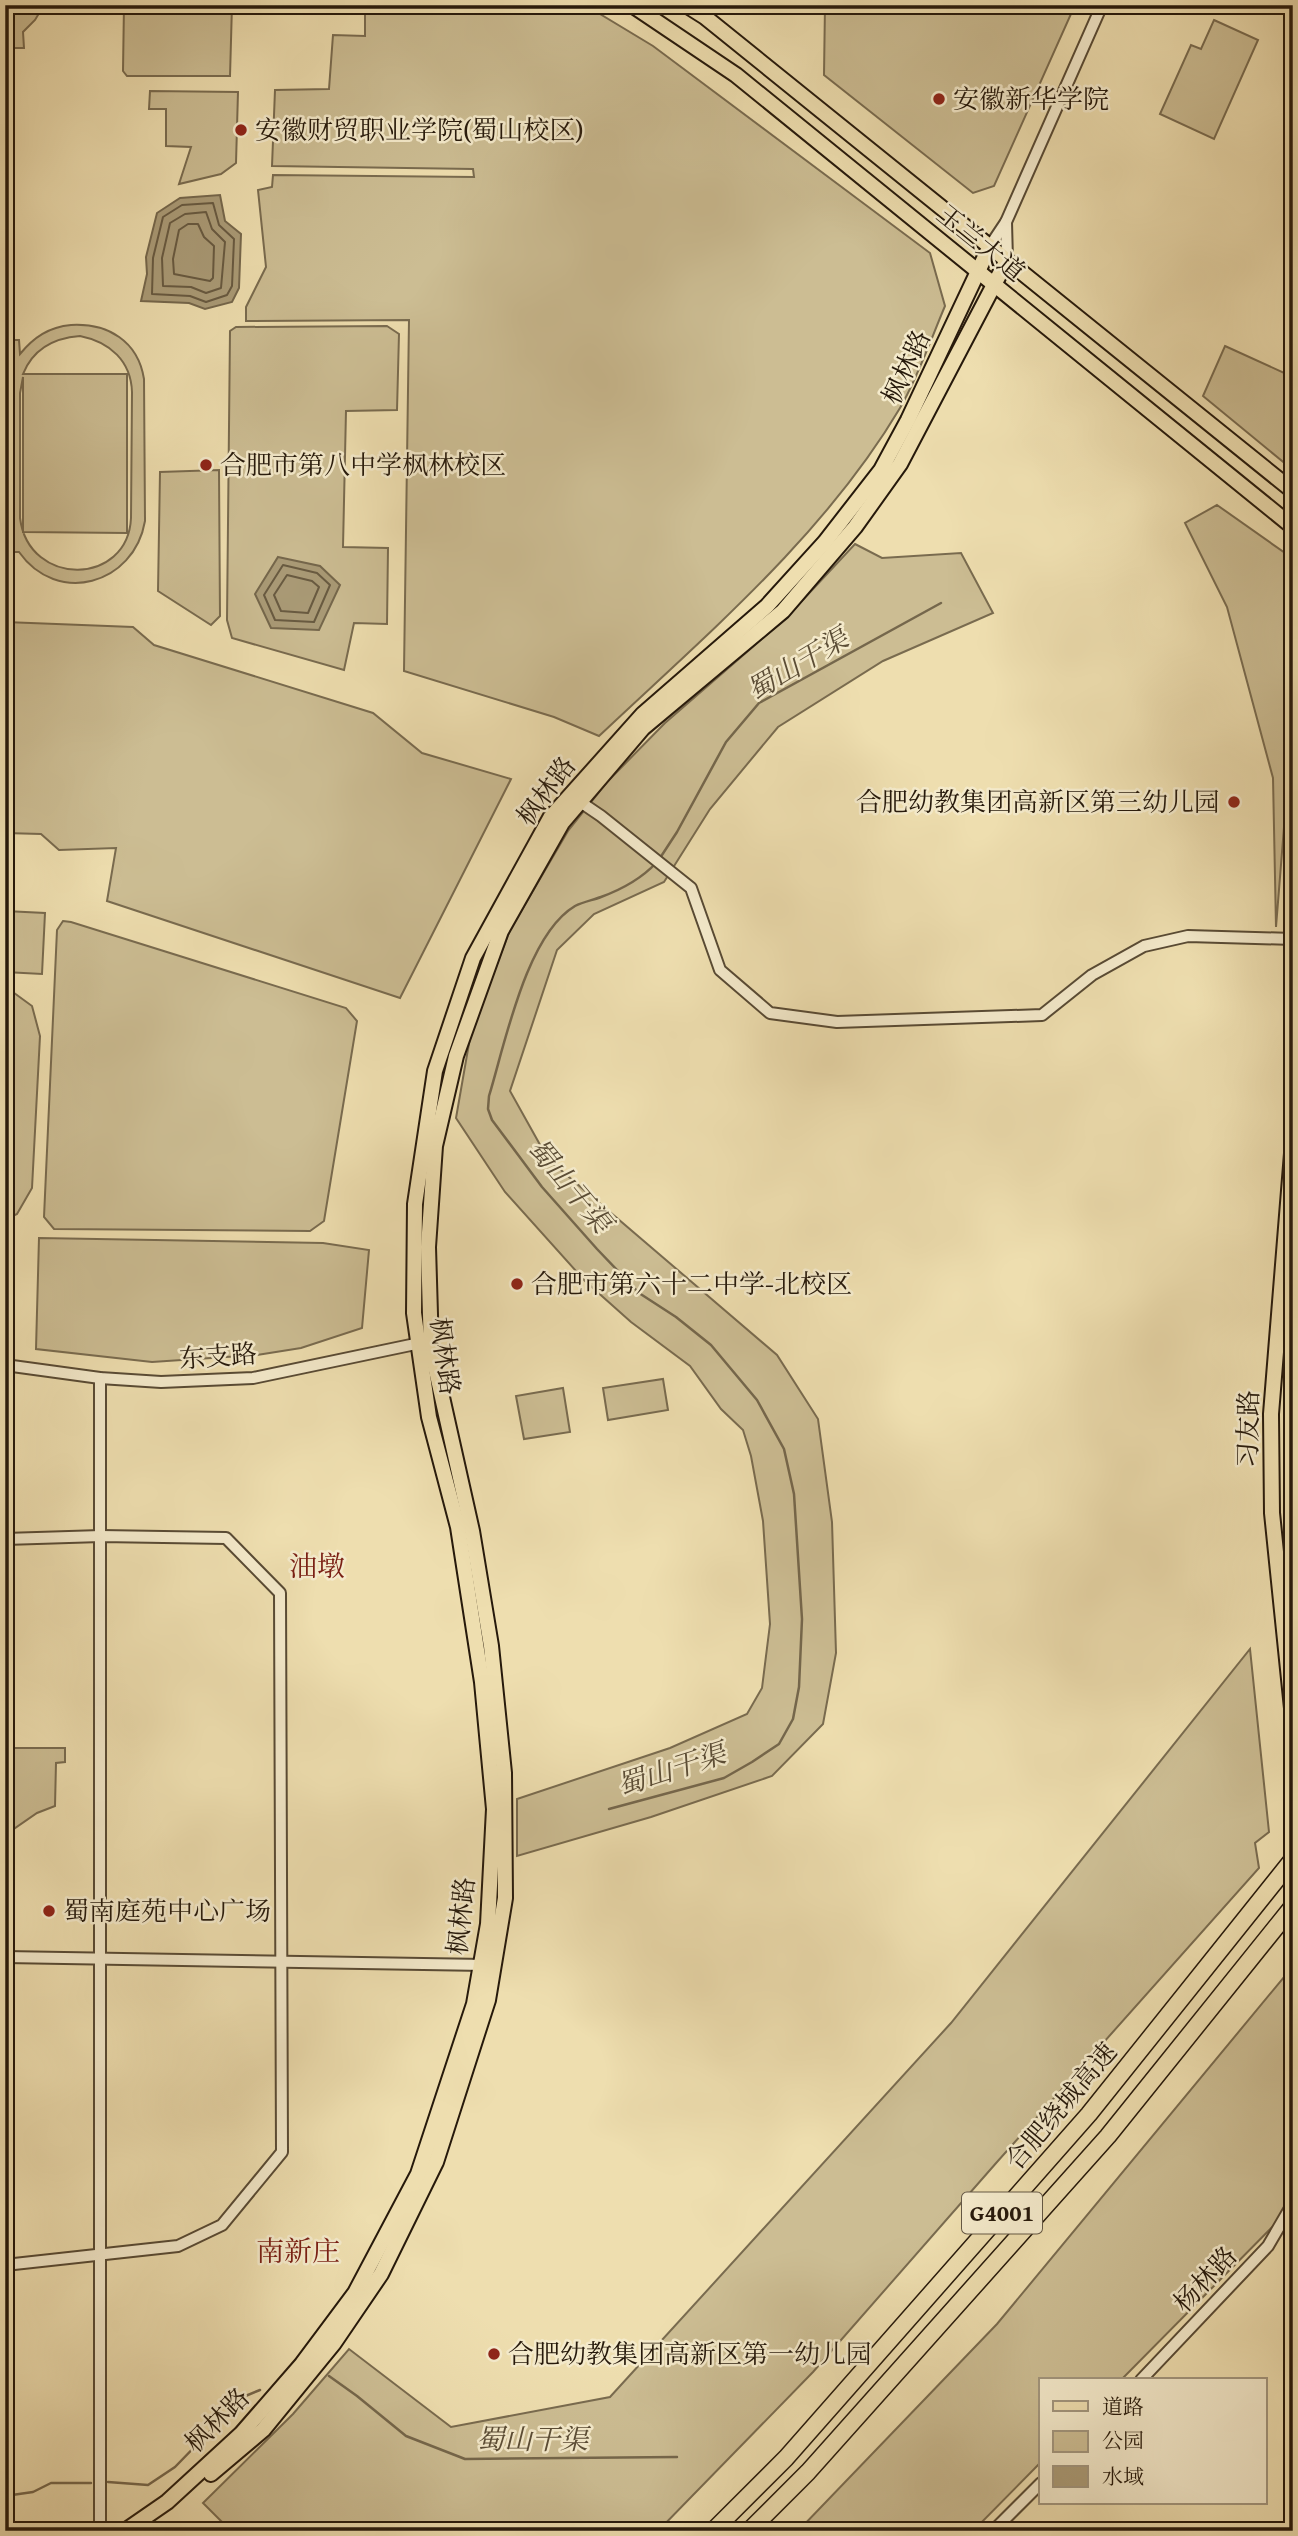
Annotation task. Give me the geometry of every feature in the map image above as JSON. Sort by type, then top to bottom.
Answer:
[{"type":"highway","name":"合肥绕城高速","points":[[713,2531],[786,2458],[1089,2114],[1293,1859]]},
{"type":"highway","name":"合肥绕城高速","points":[[749,2531],[808,2472],[1108,2136],[1293,1906]]},
{"type":"main road","name":"玉兰大道","points":[[632,5],[736,75],[1293,527]]},
{"type":"main road","name":"玉兰大道","points":[[687,5],[1292,490]]},
{"type":"main road","name":"枫林路","points":[[125,2531],[167,2502],[241,2434],[302,2364],[355,2293],[418,2174],[488,1965],[505,1898],[504,1773],[491,1646],[472,1531],[425,1342],[435,1146],[456,1056],[501,931],[575,798],[643,714],[767,606],[825,542],[881,470],[908,420],[990,246]]},
{"type":"main road","name":"枫林路","points":[[575,798],[643,728],[783,611],[855,527],[901,464],[1007,260]]},
{"type":"main road","points":[[1277,514],[1292,490]]},
{"type":"main road","name":"习友路","points":[[1293,1141],[1271,1414],[1272,1514],[1293,1718]]},
{"type":"main road","name":"枫林路","points":[[138,2531],[171,2508],[263,2430],[334,2343],[381,2274],[436,2162],[488,2000],[488,1965]]},
{"type":"street","points":[[990,246],[1006,222],[1102,5]]},
{"type":"street","points":[[1006,222],[1007,260]]},
{"type":"street","points":[[575,798],[691,888],[720,970],[769,1013],[837,1022],[1042,1015],[1092,975],[1144,946],[1188,936],[1293,939]]},
{"type":"street","name":"东支路","points":[[5,1365],[100,1378],[161,1382],[253,1378],[425,1342]]},
{"type":"street","points":[[100,1378],[100,2531]]},
{"type":"street","points":[[5,1539],[102,1536],[226,1538],[281,1593],[283,1961],[282,2152],[222,2225],[178,2246],[5,2265]]},
{"type":"street","points":[[5,1957],[488,1965]]},
{"type":"street","name":"杨林路","points":[[1143,2378],[1268,2246],[1293,2203]]},
{"type":"street","points":[[993,2531],[1039,2485]]},
{"type":"green space","points":[[24,5],[44,5],[35,20],[23,32],[24,48],[5,48],[5,23]]},
{"type":"green space","points":[[124,5],[232,5],[230,76],[127,76],[123,71]]},
{"type":"green space","points":[[365,5],[585,5],[653,46],[930,253],[945,306],[907,396],[870,455],[800,541],[761,582],[599,736],[554,717],[404,671],[409,320],[246,321],[246,307],[266,267],[258,190],[272,187],[273,175],[474,177],[473,169],[272,166],[275,90],[329,89],[333,35],[365,36]]},
{"type":"green space","name":"安徽新华学院","points":[[825,5],[1075,5],[994,186],[973,193],[824,75]]},
{"type":"green space","points":[[1214,20],[1258,40],[1214,139],[1160,114],[1191,45],[1201,49]]},
{"type":"green space","points":[[150,91],[238,92],[236,163],[221,174],[179,184],[191,147],[166,146],[166,109],[149,109]]},
{"type":"green space","points":[[71,325],[97,327],[119,337],[135,354],[144,379],[145,521],[138,543],[126,560],[110,573],[92,581],[73,583],[53,579],[35,569],[19,552],[7,552],[6,340],[19,340],[20,354],[42,334]],"holes":[[[80,336],[91,339],[109,348],[128,371],[132,392],[131,518],[126,540],[114,557],[97,566],[78,570],[58,567],[41,557],[27,541],[24,532],[127,533],[127,374],[23,374],[32,358],[53,342]],[[23,377],[23,527],[20,518],[20,393]]]},
{"type":"green space","points":[[387,326],[399,334],[397,410],[346,411],[343,547],[388,548],[387,624],[354,623],[344,670],[232,638],[227,620],[230,331],[236,327]]},
{"type":"green space","points":[[1225,346],[1293,377],[1293,470],[1203,396]]},
{"type":"green space","points":[[219,470],[220,616],[211,625],[158,591],[160,472]]},
{"type":"green space","points":[[1217,505],[1285,553],[1293,570],[1293,715],[1276,927],[1273,778],[1227,607],[1185,523]]},
{"type":"green space","points":[[855,544],[882,558],[961,553],[993,613],[883,661],[778,727],[710,809],[664,882],[594,914],[557,950],[510,1091],[548,1159],[777,1355],[818,1419],[832,1522],[836,1653],[823,1724],[772,1776],[651,1817],[517,1856],[517,1799],[670,1748],[747,1714],[762,1688],[770,1624],[763,1521],[751,1456],[743,1430],[721,1409],[690,1366],[631,1322],[585,1281],[505,1192],[456,1118],[471,1032],[510,930],[568,831],[608,781],[665,723],[786,618]]},
{"type":"green space","points":[[5,622],[133,627],[154,645],[373,713],[422,753],[511,779],[400,998],[107,901],[116,848],[59,850],[41,834],[5,833]]},
{"type":"green space","points":[[5,911],[45,913],[42,974],[5,972]]},
{"type":"green space","points":[[63,921],[346,1008],[357,1021],[324,1221],[310,1231],[54,1229],[44,1217],[57,930]]},
{"type":"green space","points":[[5,990],[10,990],[32,1006],[40,1036],[32,1188],[17,1214],[5,1220]]},
{"type":"green space","points":[[39,1238],[323,1243],[369,1250],[362,1328],[301,1348],[257,1355],[152,1362],[36,1349]]},
{"type":"green space","points":[[663,1379],[668,1410],[608,1420],[603,1388]]},
{"type":"green space","points":[[563,1388],[570,1432],[524,1439],[516,1396]]},
{"type":"green space","points":[[1250,1649],[1269,1832],[1255,1843],[1259,1868],[813,2372],[658,2531],[231,2531],[203,2503],[293,2414],[349,2349],[451,2427],[610,2397],[951,2023]]},
{"type":"green space","points":[[5,1748],[65,1748],[65,1762],[56,1763],[55,1806],[37,1813],[5,1835]]},
{"type":"green space","points":[[1289,1971],[1293,2024],[1293,2206],[1123,2378],[1039,2378],[1039,2464],[973,2531],[798,2531],[997,2324]]},
{"type":"water","points":[[220,195],[225,221],[241,234],[239,288],[232,302],[205,309],[189,303],[141,301],[147,274],[146,257],[157,213],[180,198]]},
{"type":"water","points":[[278,557],[320,566],[340,585],[319,630],[271,628],[255,594]]},
{"type":"waterway","name":"蜀山干渠","points":[[660,858],[726,742],[759,703],[941,603]]},
{"type":"waterway","name":"蜀山干渠","points":[[609,1809],[724,1778],[752,1762],[779,1744],[793,1719],[799,1687],[802,1619],[794,1494],[784,1449],[757,1400],[711,1345],[676,1317],[639,1293],[597,1249],[542,1187],[492,1120],[488,1109],[489,1096],[510,1021],[530,965],[543,941],[558,920],[575,906],[623,887],[656,863]]},
{"type":"waterway","name":"蜀山干渠","points":[[329,2376],[406,2436],[465,2459],[677,2457]]},
{"type":"waterway","name":"蜀山干渠","points":[[108,2482],[148,2485],[175,2467],[243,2397],[260,2390]]},
{"type":"waterway","name":"蜀山干渠","points":[[5,2496],[33,2492],[51,2483],[91,2483]]},
{"type":"place","name":"安徽新华学院","points":[[939,99]]},
{"type":"place","name":"安徽财贸职业学院(蜀山校区)","points":[[241,130]]},
{"type":"place","name":"合肥市第八中学枫林校区","points":[[206,465]]},
{"type":"place","name":"合肥幼教集团高新区第三幼儿园","points":[[1234,802]]},
{"type":"place","name":"合肥市第六十二中学-北校区","points":[[517,1284]]},
{"type":"place","name":"蜀南庭苑中心广场","points":[[49,1911]]},
{"type":"place","name":"合肥幼教集团高新区第一幼儿园","points":[[494,2354]]},
{"type":"district","name":"油墩","points":[[317,1566]]},
{"type":"district","name":"南新庄","points":[[298,2251]]}]
